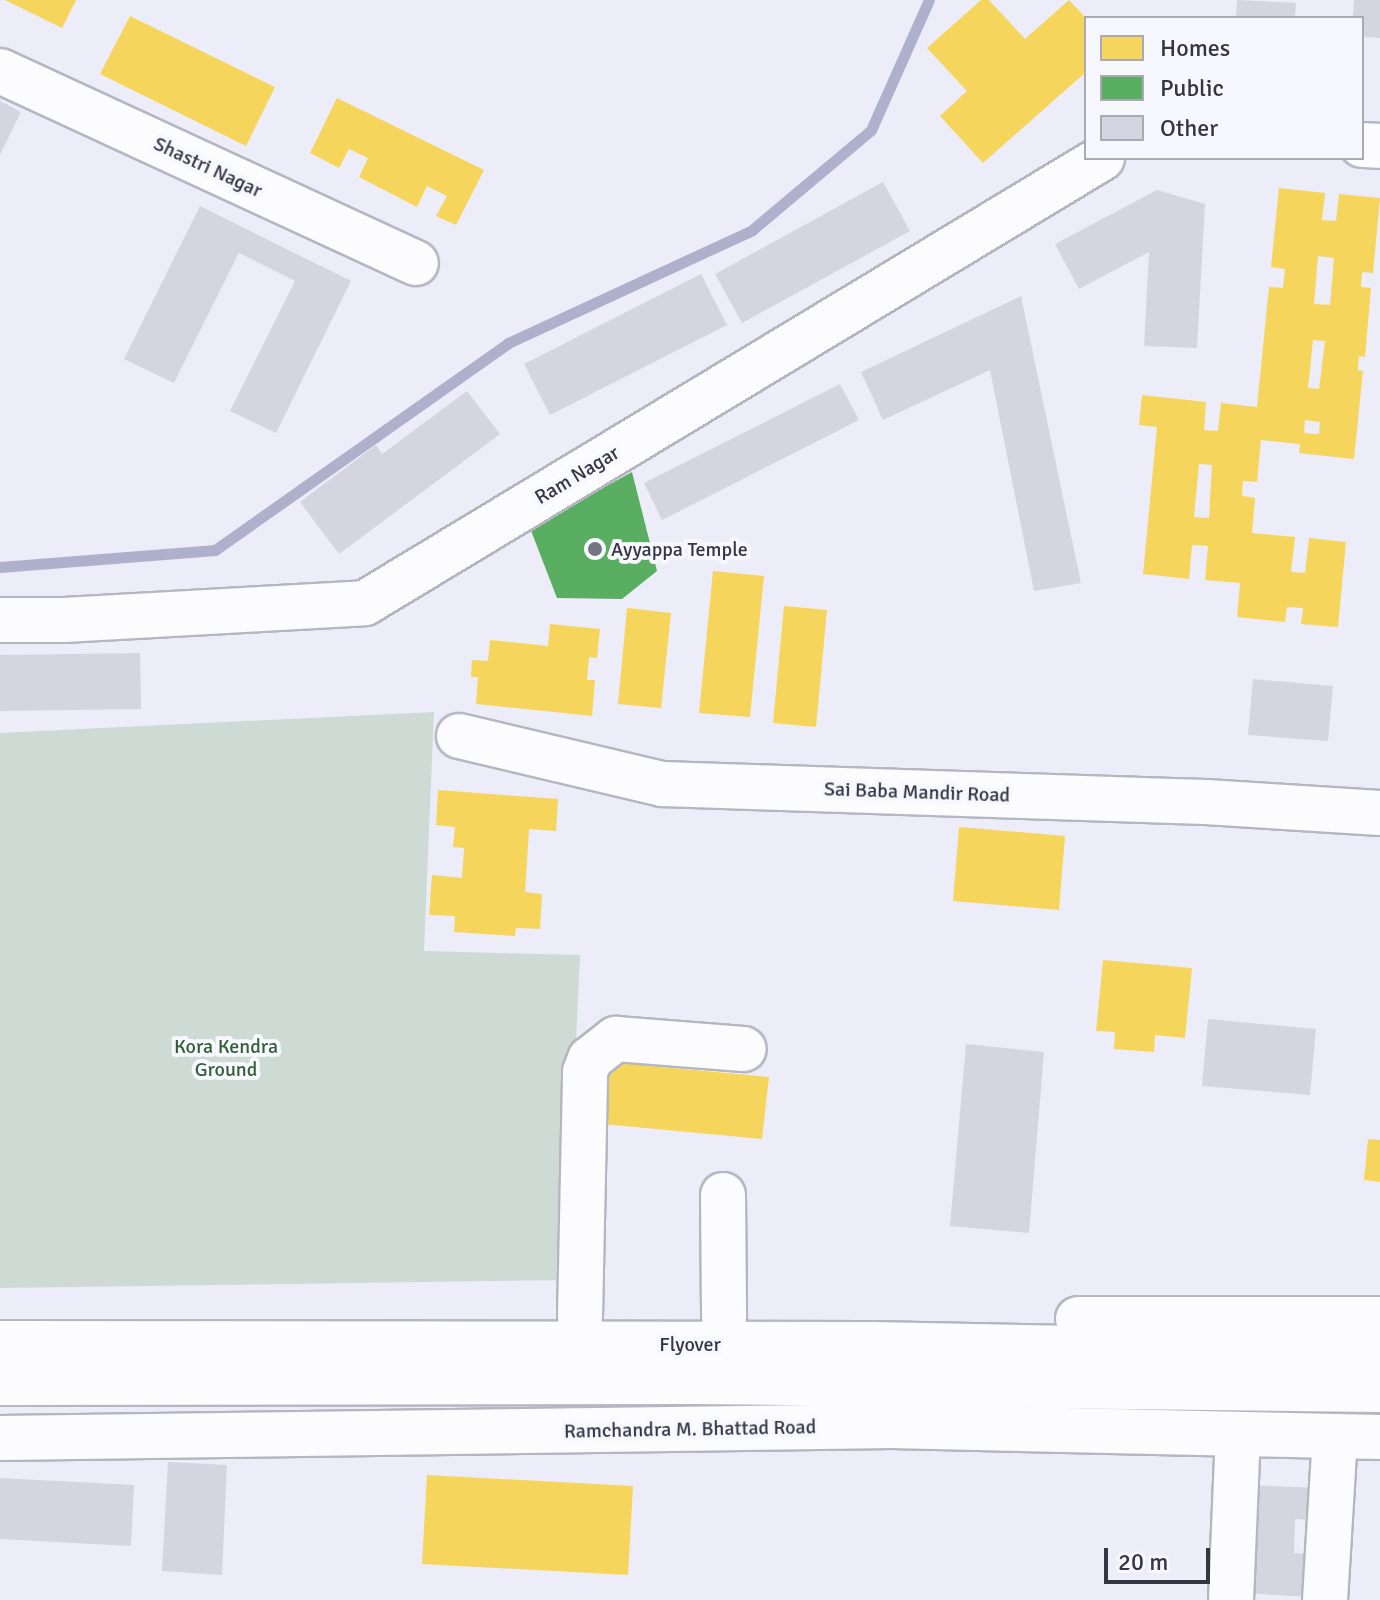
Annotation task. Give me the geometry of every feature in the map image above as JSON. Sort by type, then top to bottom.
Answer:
[{"type":"main road","name":"Shastri Nagar","points":[[0,71],[416,263]]},
{"type":"main road","name":"Ram Nagar","points":[[0,620],[64,620],[365,603],[1099,160]]},
{"type":"main road","name":"Sai Baba Mandir Road","points":[[459,736],[662,784],[1206,802],[1380,813]]},
{"type":"main road","points":[[580,1317],[585,1072],[590,1059],[616,1039],[744,1049]]},
{"type":"main road","points":[[723,1195],[724,1318]]},
{"type":"main road","points":[[0,1316],[1380,1319]]},
{"type":"main road","name":"Flyover","points":[[0,1343],[871,1344],[1380,1354]]},
{"type":"main road","name":"Flyover","points":[[0,1383],[700,1382],[1380,1390]]},
{"type":"main road","name":"Ramchandra M. Bhattad Road","points":[[0,1438],[892,1426],[1380,1437]]},
{"type":"main road","points":[[1231,1600],[1238,1434]]},
{"type":"main road","points":[[1325,1600],[1335,1436]]},
{"type":"green space","name":"Kora Kendra Ground","points":[[434,712],[424,951],[580,955],[565,1280],[0,1288],[0,733]]},
{"type":"building: Homes","points":[[5,0],[76,0],[62,28]]},
{"type":"building: Homes","points":[[981,0],[989,0],[1025,39],[1069,0],[1084,16],[1084,74],[983,163],[940,116],[967,91],[927,48]]},
{"type":"building: Homes","points":[[130,16],[275,87],[246,146],[100,74]]},
{"type":"building: Homes","points":[[337,98],[484,170],[456,225],[436,216],[447,196],[427,186],[417,207],[359,177],[368,158],[349,149],[339,168],[310,153]]},
{"type":"building: Homes","points":[[1279,188],[1325,193],[1322,220],[1336,221],[1339,194],[1380,198],[1373,273],[1362,272],[1361,287],[1371,288],[1365,357],[1359,356],[1358,370],[1363,371],[1354,459],[1299,453],[1300,444],[1261,440],[1257,482],[1243,481],[1242,496],[1255,498],[1252,533],[1295,537],[1291,572],[1305,573],[1309,538],[1346,542],[1338,627],[1301,624],[1303,608],[1287,607],[1285,622],[1237,617],[1240,583],[1205,580],[1208,546],[1192,545],[1189,579],[1143,574],[1157,427],[1139,425],[1142,395],[1206,402],[1204,430],[1218,431],[1221,403],[1257,407],[1269,287],[1283,288],[1285,269],[1271,267]],"holes":[[[1318,256],[1334,258],[1330,305],[1314,304]],[[1313,340],[1325,341],[1319,389],[1308,388]],[[1305,420],[1320,422],[1319,434],[1304,433]],[[1199,464],[1212,465],[1209,518],[1194,517]]]},
{"type":"building: Homes","points":[[713,571],[764,576],[750,717],[699,713]]},
{"type":"building: Homes","points":[[784,606],[827,610],[816,727],[773,723]]},
{"type":"building: Homes","points":[[627,608],[671,613],[661,708],[618,704]]},
{"type":"building: Homes","points":[[550,624],[600,629],[597,658],[589,657],[587,680],[595,680],[592,716],[476,704],[478,677],[471,677],[472,660],[488,661],[490,640],[548,646]]},
{"type":"building: Homes","points":[[438,790],[558,799],[556,831],[529,829],[525,892],[542,894],[540,929],[516,928],[515,936],[454,932],[455,916],[429,915],[432,875],[462,878],[464,848],[453,847],[455,827],[436,825]]},
{"type":"building: Homes","points":[[959,827],[1065,836],[1059,910],[953,901]]},
{"type":"building: Homes","points":[[1103,960],[1192,968],[1185,1038],[1155,1035],[1154,1052],[1114,1049],[1115,1032],[1096,1031]]},
{"type":"building: Homes","points":[[598,1061],[769,1077],[762,1139],[592,1123]]},
{"type":"building: Homes","points":[[1368,1139],[1380,1140],[1380,1182],[1364,1180]]},
{"type":"building: Homes","points":[[427,1475],[633,1486],[628,1575],[422,1564]]},
{"type":"building: Public","name":"Ayyappa Temple","points":[[632,472],[657,571],[622,599],[557,598],[530,528]]},
{"type":"building: Other","points":[[1237,0],[1296,3],[1295,16],[1236,16]]},
{"type":"building: Other","points":[[1354,0],[1380,0],[1380,38],[1364,37],[1364,16],[1353,16]]},
{"type":"building: Other","points":[[0,101],[21,112],[0,155]]},
{"type":"building: Other","points":[[883,182],[910,231],[742,323],[715,274]]},
{"type":"building: Other","points":[[1157,190],[1205,204],[1197,348],[1144,346],[1149,252],[1079,289],[1055,244]]},
{"type":"building: Other","points":[[200,206],[351,281],[276,433],[230,411],[295,281],[239,253],[174,383],[124,359]]},
{"type":"building: Other","points":[[701,274],[727,325],[550,415],[524,364]]},
{"type":"building: Other","points":[[1021,296],[1081,583],[1034,591],[990,370],[883,420],[861,372]]},
{"type":"building: Other","points":[[840,384],[859,420],[662,520],[644,483]]},
{"type":"building: Other","points":[[467,391],[500,434],[339,554],[300,502],[376,445],[382,454]]},
{"type":"building: Other","points":[[140,653],[141,709],[0,711],[0,655]]},
{"type":"building: Other","points":[[1253,679],[1333,686],[1328,741],[1248,735]]},
{"type":"building: Other","points":[[1208,1019],[1316,1029],[1310,1095],[1202,1086]]},
{"type":"building: Other","points":[[966,1044],[1044,1052],[1029,1233],[950,1226]]},
{"type":"building: Other","points":[[168,1462],[227,1465],[222,1575],[162,1571]]},
{"type":"building: Other","points":[[0,1478],[134,1485],[131,1546],[0,1539]]},
{"type":"building: Other","points":[[1246,1485],[1317,1488],[1316,1520],[1295,1519],[1294,1553],[1314,1554],[1312,1597],[1240,1593]]},
{"type":"waterway","points":[[0,567],[215,550],[508,343],[752,230],[871,130],[929,0]]},
{"type":"place","name":"Ayyappa Temple","points":[[595,549]]}]
